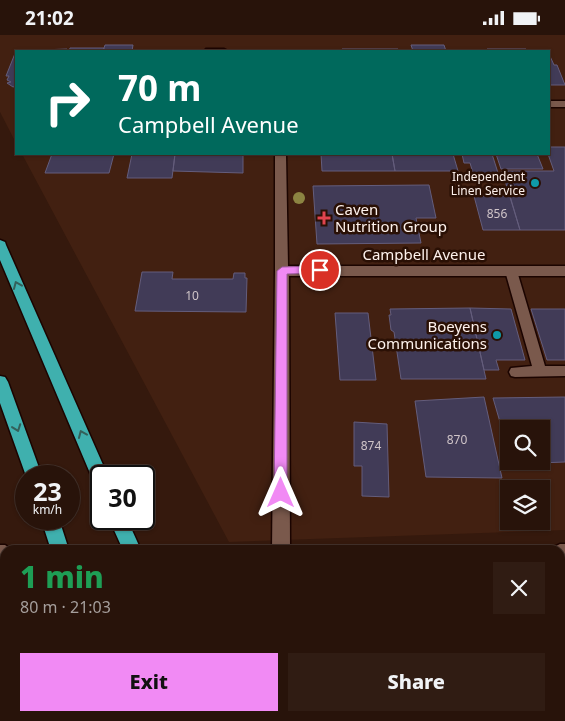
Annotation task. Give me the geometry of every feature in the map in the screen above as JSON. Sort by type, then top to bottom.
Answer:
[{"type":"highway","points":[[0,245],[95,465]]},
{"type":"highway","points":[[0,382],[30,465]]},
{"type":"highway","points":[[54,530],[58,545]]},
{"type":"highway","points":[[123,530],[130,545]]},
{"type":"street","points":[[550,104],[565,104]]},
{"type":"street","points":[[280,155],[282,271],[281,545]]},
{"type":"street","name":"Campbell Avenue","points":[[282,271],[565,271]]},
{"type":"lane","points":[[511,271],[540,371]]},
{"type":"lane","points":[[514,371],[565,371]]},
{"type":"shaded area","points":[[0,35],[565,35],[565,530],[229,542],[23,155],[550,155],[550,50],[15,50],[15,141],[0,112]]},
{"type":"building","points":[[105,45],[133,45],[132,50],[103,50]]},
{"type":"building","points":[[411,45],[444,45],[446,50],[413,50]]},
{"type":"building","points":[[70,48],[104,48],[103,50],[69,50]]},
{"type":"building","points":[[398,49],[398,50],[342,50]]},
{"type":"building","points":[[526,49],[526,50],[487,50]]},
{"type":"building","points":[[15,54],[15,86],[7,83],[11,82],[7,80],[9,76],[6,76]]},
{"type":"building","points":[[550,56],[554,65],[557,65],[565,85],[550,85]]},
{"type":"building","name":"Independent Linen Service","points":[[550,147],[565,147],[565,230],[520,230],[502,171],[554,171],[548,155],[550,155]]},
{"type":"building","points":[[52,155],[114,155],[109,173],[45,173]]},
{"type":"building","points":[[132,155],[175,155],[172,178],[127,178]]},
{"type":"building","points":[[175,155],[243,155],[243,173],[173,171]]},
{"type":"building","points":[[321,155],[392,155],[395,171],[322,171]]},
{"type":"building","points":[[392,155],[453,155],[458,171],[395,171]]},
{"type":"building","points":[[462,155],[492,155],[499,176],[474,176],[470,163],[464,163]]},
{"type":"building","points":[[496,155],[537,155],[543,169],[501,169]]},
{"type":"building","points":[[429,185],[436,218],[416,218],[421,243],[317,244],[313,186]]},
{"type":"building","points":[[474,196],[510,196],[520,230],[483,230]]},
{"type":"building","points":[[142,272],[173,272],[172,279],[233,279],[234,273],[245,273],[245,278],[247,278],[246,312],[135,311]]},
{"type":"building","points":[[470,308],[486,379],[401,379],[394,332],[391,330],[390,309]]},
{"type":"building","name":"Boeyens Communications","points":[[470,308],[511,309],[525,360],[496,360],[499,370],[484,370]]},
{"type":"building","points":[[531,309],[565,309],[565,360],[547,360]]},
{"type":"building","points":[[335,313],[368,313],[376,380],[340,380]]},
{"type":"building","points":[[484,397],[502,478],[426,477],[415,401]]},
{"type":"building","points":[[565,397],[565,462],[550,463],[550,420],[500,420],[500,422],[493,398]]},
{"type":"building","points":[[354,422],[387,424],[389,497],[362,496],[362,466],[354,466]]},
{"type":"place","name":"Independent Linen Service","points":[[535,183]]},
{"type":"place","name":"Caven Nutrition Group","points":[[324,218]]},
{"type":"place","name":"Boeyens Communications","points":[[497,335]]},
{"type":"route","points":[[281,493],[282,271],[320,270]]}]
